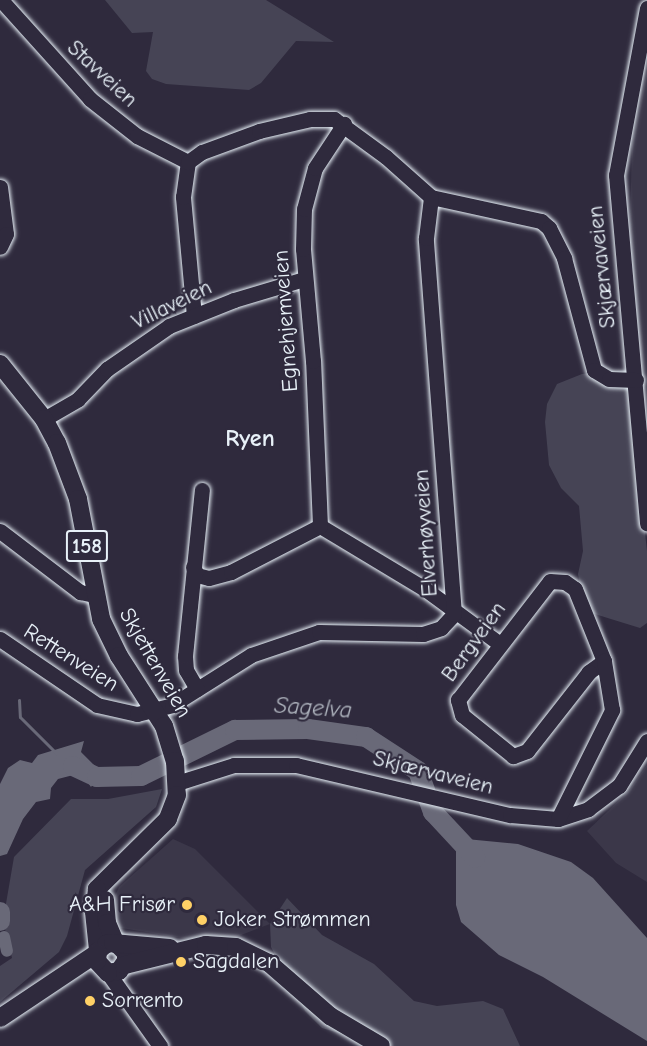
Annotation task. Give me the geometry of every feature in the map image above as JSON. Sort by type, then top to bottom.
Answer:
[{"type":"main road","name":"Skjettenveien","points":[[0,364],[44,419],[78,499],[94,595],[113,646],[167,732],[177,776],[176,801],[164,826],[97,889],[95,898],[109,964]]},
{"type":"main road","points":[[110,876],[105,912],[117,944]]},
{"type":"main road","points":[[109,964],[106,944],[183,950]]},
{"type":"main road","points":[[0,1018],[24,1003],[43,986],[109,964],[220,944],[252,953],[335,1020],[381,1046]]},
{"type":"street","name":"Stavveien","points":[[1,0],[90,99],[137,136],[188,162]]},
{"type":"street","name":"Skjærvaveien","points":[[647,8],[616,164],[647,524]]},
{"type":"street","points":[[194,316],[184,227],[188,162],[222,143],[259,131],[323,117],[344,124],[431,197],[541,221],[549,228],[564,258],[594,370],[609,380],[636,380]]},
{"type":"street","name":"Egnehjemveien","points":[[320,526],[313,361],[304,279],[304,209],[315,168],[344,124]]},
{"type":"street","points":[[0,188],[6,234],[0,247]]},
{"type":"street","name":"Elverhøyveien","points":[[155,710],[197,689],[251,655],[319,632],[423,634],[441,628],[454,614],[426,238],[431,197]]},
{"type":"street","name":"Villaveien","points":[[44,419],[78,399],[139,344],[194,316],[304,279]]},
{"type":"street","points":[[197,689],[185,662],[202,490]]},
{"type":"street","points":[[193,567],[197,574],[209,578],[231,572],[320,526],[424,589],[454,614],[500,644]]},
{"type":"street","points":[[0,531],[80,592],[94,595]]},
{"type":"street","name":"Bergveien","points":[[558,819],[612,710],[604,661],[575,589],[557,580],[541,590],[458,700],[457,709],[513,756],[528,751],[589,672],[604,661]]},
{"type":"street","name":"Rettenveien","points":[[0,639],[97,705],[126,713],[155,710]]},
{"type":"street","name":"Skjærvaveien","points":[[177,776],[234,765],[272,763],[314,767],[527,819],[558,819],[588,809],[619,786],[647,741]]},
{"type":"street","points":[[109,964],[128,998],[160,1046]]},
{"type":"shaded area","points":[[105,0],[266,0],[334,42],[296,41],[261,83],[249,90],[166,84],[152,79],[146,71],[153,32],[132,33]]},
{"type":"shaded area","points":[[647,71],[647,453],[629,262],[632,146]]},
{"type":"shaded area","points":[[627,370],[647,551],[647,623],[640,628],[585,611],[578,574],[583,551],[579,506],[561,488],[549,465],[545,422],[547,404],[557,384],[582,374]]},
{"type":"shaded area","points":[[647,765],[647,882],[616,863],[587,831],[629,791]]},
{"type":"shaded area","points":[[162,789],[156,807],[85,870],[67,936],[59,952],[0,1002],[0,966],[12,958],[3,921],[14,857],[71,799],[108,799]]},
{"type":"shaded area","points":[[173,839],[195,849],[270,924],[236,937],[189,939],[115,927],[112,902],[119,887]]},
{"type":"shaded area","points":[[287,898],[322,935],[374,964],[414,1001],[437,1006],[483,1001],[503,1009],[520,1046],[383,1046],[322,1028],[305,1011],[271,947],[270,924]]},
{"type":"water","points":[[84,741],[81,752],[101,772],[91,787],[81,773],[58,779],[51,788],[50,799],[36,802],[23,819],[7,854],[0,856],[0,784],[8,768],[20,760],[32,763],[38,755]]},
{"type":"water","points":[[456,838],[518,844],[571,862],[593,878],[647,938],[647,1041],[543,977],[499,955],[461,922],[456,905]]},
{"type":"waterway","points":[[19,700],[20,717],[56,753]]},
{"type":"waterway","name":"Sagelva","points":[[73,766],[97,777],[141,776],[235,730],[308,729],[366,737],[418,771],[433,812],[475,857]]},
{"type":"waterway","name":"Sagelva","points":[[0,912],[0,921]]},
{"type":"waterway","points":[[4,937],[7,951]]},
{"type":"place","name":"A&H Frisør","points":[[187,905]]},
{"type":"place","name":"Joker Strømmen","points":[[202,920]]},
{"type":"place","name":"Sagdalen","points":[[181,962]]},
{"type":"place","name":"Sorrento","points":[[90,1001]]},
{"type":"district","name":"Ryen","points":[[250,439]]}]
